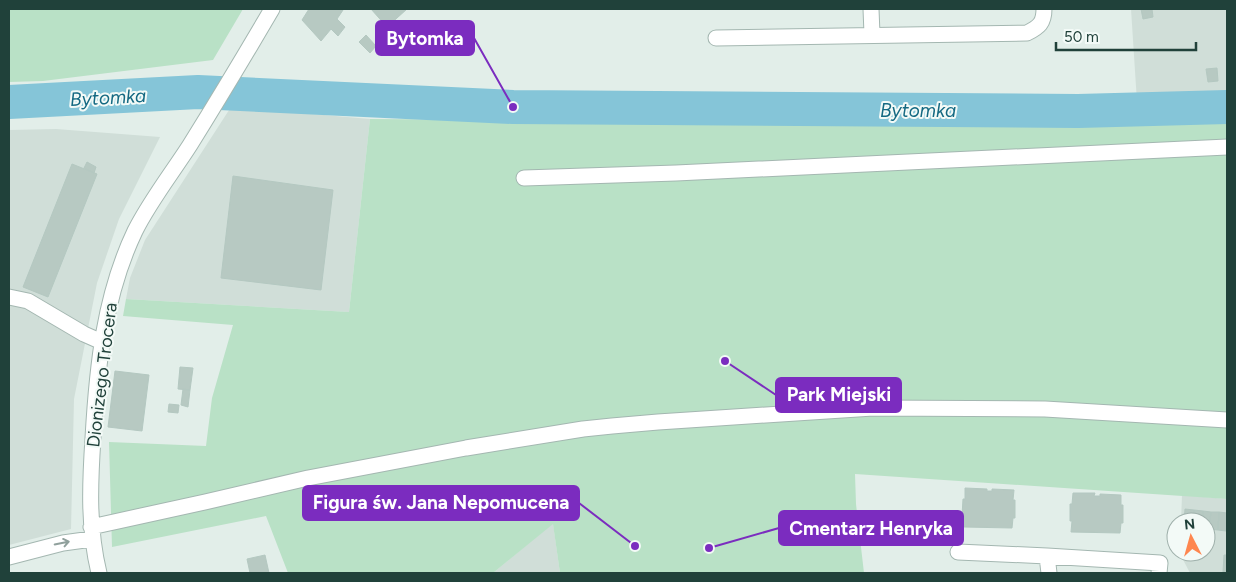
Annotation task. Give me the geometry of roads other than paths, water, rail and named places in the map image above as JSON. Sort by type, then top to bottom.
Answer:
[{"type":"street","name":"Dionizego Trocera","points":[[99,573],[92,533],[94,417],[105,322],[114,286],[136,230],[205,121],[272,9]]},
{"type":"street","points":[[871,9],[872,34]]},
{"type":"street","points":[[716,38],[1027,32],[1038,27],[1044,17],[1044,9]]},
{"type":"street","points":[[524,178],[676,174],[1227,148]]},
{"type":"street","points":[[9,297],[28,301],[84,334],[102,342]]},
{"type":"street","points":[[9,557],[196,504],[308,478],[466,448],[583,430],[873,408],[1045,409],[1227,420]]},
{"type":"street","points":[[958,552],[1160,564],[1159,573]]},
{"type":"street","points":[[1047,556],[1049,573]]},
{"type":"waterway","name":"Bytomka","points":[[9,102],[198,92],[513,107],[1078,111],[1227,107]]},
{"type":"place","name":"Bytomka","points":[[513,107]]},
{"type":"place","name":"Park Miejski","points":[[725,361]]},
{"type":"place","name":"Figura św. Jana Nepomucena","points":[[635,546]]},
{"type":"place","name":"Cmentarz Henryka","points":[[709,548]]}]
